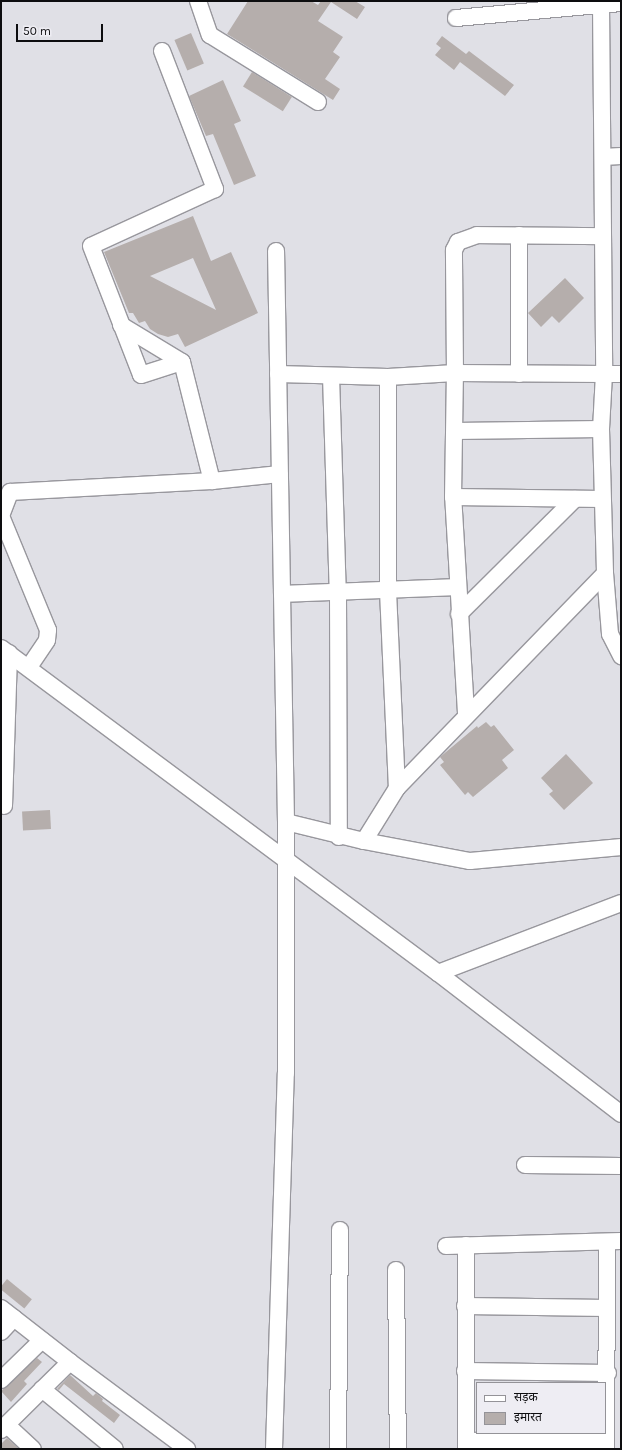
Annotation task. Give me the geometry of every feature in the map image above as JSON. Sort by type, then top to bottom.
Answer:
[{"type":"street","points":[[198,1],[210,35],[318,102]]},
{"type":"street","points":[[456,18],[601,3],[621,3]]},
{"type":"street","points":[[601,3],[604,374],[601,429],[602,499],[605,573],[610,634],[621,656]]},
{"type":"street","points":[[162,51],[215,189],[91,246],[141,375],[182,362]]},
{"type":"street","points":[[603,157],[621,156]]},
{"type":"street","points":[[466,713],[457,587],[453,496],[455,431],[454,250],[458,242],[466,238],[519,235],[603,236]]},
{"type":"street","points":[[519,235],[519,374]]},
{"type":"street","points":[[274,1449],[286,1073],[286,822],[276,251]]},
{"type":"street","points":[[122,325],[182,362],[212,481]]},
{"type":"street","points":[[278,374],[388,377],[455,374],[621,374]]},
{"type":"street","points":[[331,376],[338,594],[339,837]]},
{"type":"street","points":[[388,377],[388,591],[397,788]]},
{"type":"street","points":[[455,431],[601,429]]},
{"type":"street","points":[[29,667],[47,640],[48,630],[1,516],[10,492],[212,481],[280,474]]},
{"type":"street","points":[[453,496],[602,499]]},
{"type":"street","points":[[459,614],[575,499]]},
{"type":"street","points":[[364,841],[397,788],[466,713],[605,573]]},
{"type":"street","points":[[282,594],[338,594],[457,587]]},
{"type":"street","points":[[5,650],[438,973],[621,1114]]},
{"type":"street","points":[[4,806],[5,650]]},
{"type":"street","points":[[286,822],[339,837],[470,861],[621,847]]},
{"type":"street","points":[[438,973],[621,903]]},
{"type":"street","points":[[524,1165],[621,1166]]},
{"type":"street","points":[[338,1449],[340,1230]]},
{"type":"street","points":[[446,1246],[614,1242],[607,1308],[608,1373],[606,1444],[466,1445],[466,1246]]},
{"type":"street","points":[[396,1270],[398,1449]]},
{"type":"street","points":[[465,1306],[607,1308]]},
{"type":"street","points":[[1,1332],[7,1313],[187,1449]]},
{"type":"street","points":[[1,1380],[42,1340]]},
{"type":"street","points":[[33,1449],[4,1428],[70,1362]]},
{"type":"street","points":[[465,1371],[608,1373]]},
{"type":"street","points":[[42,1389],[108,1447]]},
{"type":"building","points":[[248,1],[311,1],[318,5],[321,1],[355,1],[365,7],[357,19],[331,2],[318,21],[343,37],[333,52],[340,57],[325,79],[340,89],[333,100],[227,34]]},
{"type":"building","points":[[191,33],[204,63],[187,70],[174,40]]},
{"type":"building","points":[[442,36],[466,54],[469,51],[514,85],[505,96],[460,62],[454,70],[435,55],[441,48],[436,44]]},
{"type":"building","points":[[252,72],[292,97],[283,111],[243,86]]},
{"type":"building","points":[[223,80],[241,121],[234,124],[256,176],[234,185],[213,134],[206,136],[189,96]]},
{"type":"building","points":[[193,216],[211,261],[231,252],[258,313],[185,347],[178,334],[168,337],[158,334],[150,329],[145,321],[139,323],[133,313],[129,313],[104,252]],"holes":[[[193,258],[216,310],[150,276]]]},
{"type":"building","points":[[565,278],[584,298],[559,323],[552,316],[541,327],[528,313]]},
{"type":"building","points":[[486,722],[491,727],[494,725],[514,750],[502,760],[508,768],[473,797],[468,792],[465,795],[440,765],[444,762],[440,757],[477,726],[478,728]]},
{"type":"building","points":[[566,754],[593,783],[564,810],[549,794],[553,791],[541,778]]},
{"type":"building","points":[[50,810],[51,829],[23,830],[22,811]]},
{"type":"building","points":[[7,1279],[32,1299],[24,1308],[1,1290],[1,1286]]},
{"type":"building","points":[[37,1358],[42,1362],[24,1381],[27,1384],[11,1402],[1,1391]]},
{"type":"building","points":[[70,1375],[93,1396],[96,1393],[103,1399],[102,1401],[120,1415],[114,1423],[64,1384],[59,1390],[57,1389]]},
{"type":"building","points":[[7,1438],[19,1449],[1,1449],[1,1444]]}]
